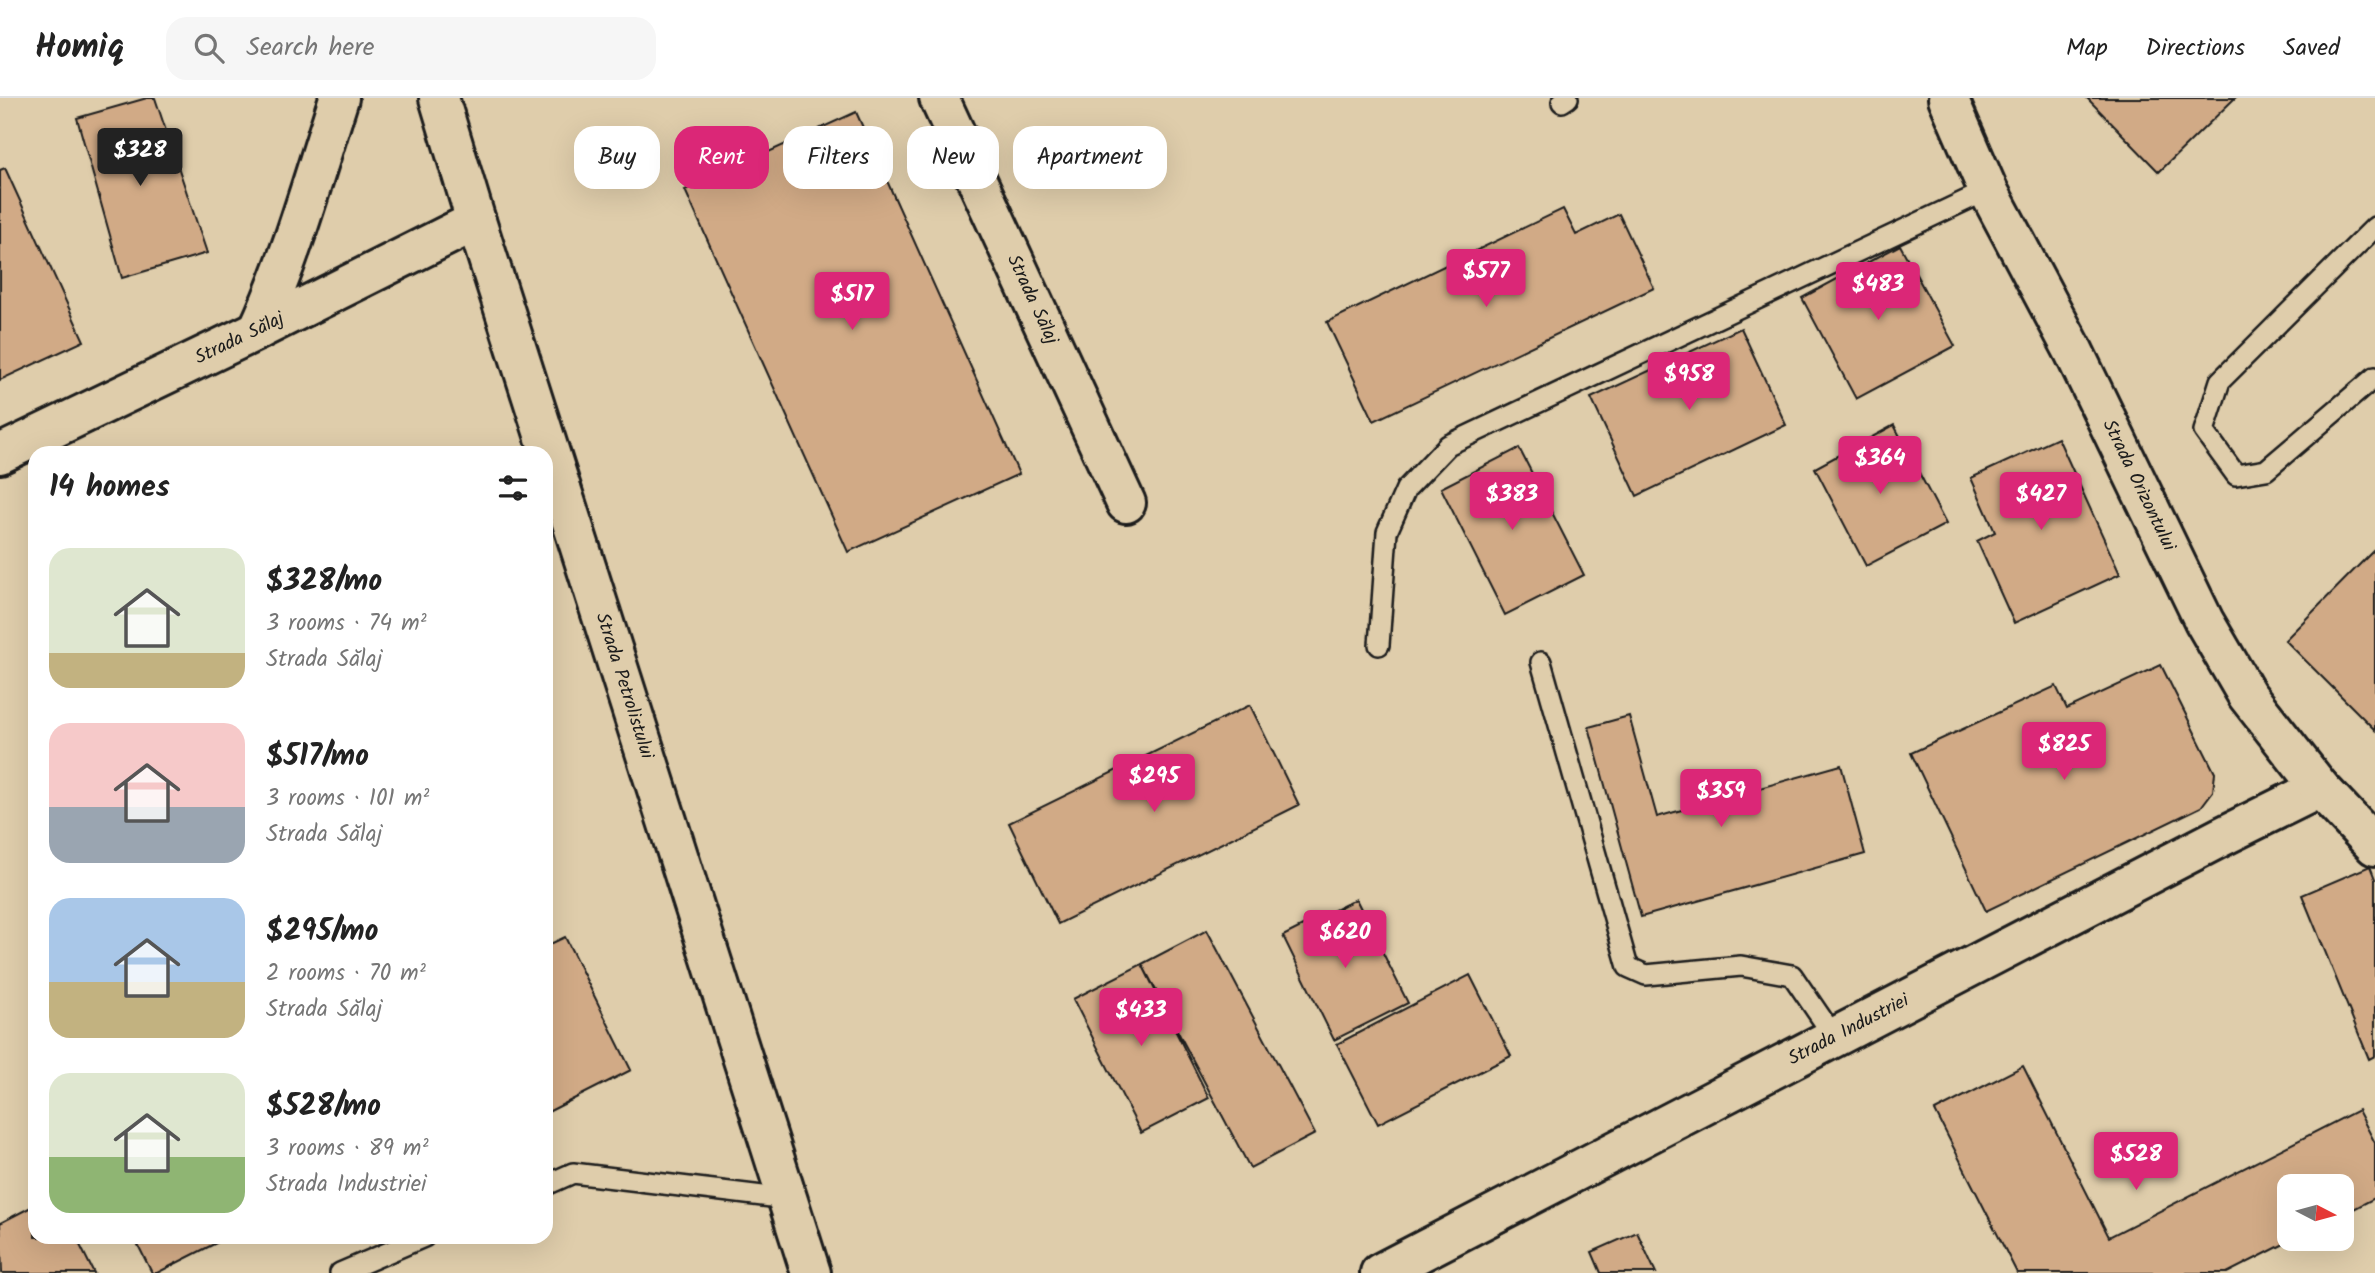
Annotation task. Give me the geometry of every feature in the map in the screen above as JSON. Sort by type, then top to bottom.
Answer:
[{"type":"street","points":[[258,330],[275,294],[339,98]]},
{"type":"street","name":"Strada Petrolistului","points":[[439,98],[548,446]]},
{"type":"street","name":"Strada Sălaj","points":[[939,98],[1126,503]]},
{"type":"street","name":"Strada Orizontului","points":[[1948,98],[1988,190],[2073,350],[2204,621],[2248,695],[2320,788],[2375,846]]},
{"type":"street","name":"Strada Sălaj","points":[[0,454],[258,330],[476,220]]},
{"type":"street","name":"Strada Petrolistului","points":[[553,462],[811,1273]]},
{"type":"street","name":"Strada Industriei","points":[[1380,1273],[2320,788]]},
{"type":"lane","points":[[1379,645],[1387,532],[1406,489],[1448,445],[1988,190]]},
{"type":"lane","points":[[2375,227],[2220,381],[2204,431],[2236,475],[2266,470],[2375,377]]},
{"type":"lane","points":[[1541,662],[1628,967],[1646,975],[1741,966],[1792,975],[1835,1038]]},
{"type":"lane","points":[[553,1182],[573,1173],[787,1199]]},
{"type":"lane","points":[[340,1273],[408,1244]]},
{"type":"building","points":[[155,98],[207,253],[122,278],[77,118]]},
{"type":"building","points":[[2087,98],[2235,98],[2159,172]]},
{"type":"building","points":[[856,112],[862,126],[825,126]]},
{"type":"building","points":[[783,145],[783,189],[891,189],[1019,474],[848,552],[685,190],[769,189],[769,152]]},
{"type":"building","points":[[5,168],[84,341],[0,380],[0,170]]},
{"type":"building","points":[[1563,209],[1576,235],[1619,214],[1654,288],[1374,421],[1327,322]]},
{"type":"building","points":[[1900,245],[1955,346],[1856,399],[1802,298]]},
{"type":"building","points":[[1741,328],[1786,425],[1637,496],[1591,398]]},
{"type":"building","points":[[1894,425],[1946,524],[1866,566],[1815,468]]},
{"type":"building","points":[[2058,438],[2120,574],[2014,623],[1977,541],[1995,532],[1971,478]]},
{"type":"building","points":[[1519,448],[1584,575],[1505,615],[1441,488]]},
{"type":"building","points":[[2375,549],[2375,730],[2285,640]]},
{"type":"building","points":[[2161,665],[2215,773],[2213,791],[2201,807],[1986,911],[1911,753],[2056,686],[2067,709]]},
{"type":"building","points":[[1250,705],[1299,805],[1058,924],[1009,823]]},
{"type":"building","points":[[1629,716],[1657,817],[1841,765],[1865,854],[1641,917],[1589,727]]},
{"type":"building","points":[[2370,866],[2375,879],[2375,1056],[2369,1059],[2302,895]]},
{"type":"building","points":[[1356,899],[1408,1003],[1334,1040],[1283,936]]},
{"type":"building","points":[[1207,930],[1315,1134],[1250,1168],[1142,964]]},
{"type":"building","points":[[565,937],[631,1070],[553,1109],[553,943]]},
{"type":"building","points":[[1142,964],[1209,1098],[1141,1133],[1073,999]]},
{"type":"building","points":[[1470,975],[1511,1056],[1378,1124],[1337,1044]]},
{"type":"building","points":[[2023,1066],[2109,1237],[2358,1110],[2375,1143],[2375,1198],[2354,1209],[2354,1174],[2277,1174],[2277,1248],[2227,1273],[2017,1273],[1935,1111]]},
{"type":"building","points":[[28,1209],[28,1244],[80,1244],[94,1273],[2,1273],[0,1223]]},
{"type":"building","points":[[1637,1232],[1656,1273],[1601,1273],[1592,1252]]},
{"type":"building","points":[[138,1244],[214,1244],[157,1273],[152,1273]]}]
